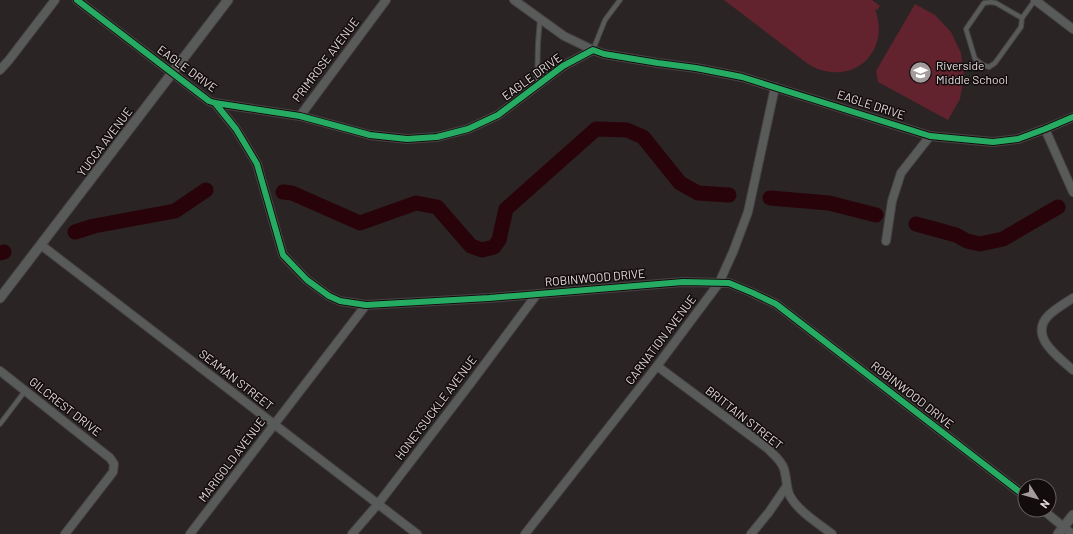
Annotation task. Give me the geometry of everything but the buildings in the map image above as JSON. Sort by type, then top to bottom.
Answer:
[{"type":"street","points":[[0,70],[55,0]]},
{"type":"street","name":"EAGLE DRIVE","points":[[77,0],[209,101],[300,116],[370,134],[407,139],[438,137],[468,129],[498,115],[563,66],[593,50],[604,54],[696,68],[742,77],[930,136],[993,142],[1018,139],[1073,116]]},
{"type":"street","name":"YUCCA AVENUE","points":[[0,298],[228,0]]},
{"type":"street","name":"PRIMROSE AVENUE","points":[[300,116],[386,0]]},
{"type":"street","points":[[514,0],[564,36],[593,50]]},
{"type":"street","points":[[1035,0],[1073,28]]},
{"type":"street","name":"CARNATION AVENUE","points":[[525,534],[657,366],[719,283],[733,252],[748,212],[776,87]]},
{"type":"street","name":"ROBINWOOD DRIVE","points":[[215,103],[236,129],[257,164],[283,255],[307,280],[329,296],[340,301],[366,305],[489,298],[683,282],[728,283],[776,304],[1017,490]]},
{"type":"street","points":[[1045,129],[1073,192]]},
{"type":"street","points":[[886,241],[892,201],[901,173],[930,136]]},
{"type":"street","name":"SEAMAN STREET","points":[[41,245],[417,534]]},
{"type":"street","name":"HONEYSUCKLE AVENUE","points":[[352,534],[378,504],[465,391],[536,294]]},
{"type":"street","points":[[1073,298],[1049,315],[1042,325],[1042,335],[1045,342],[1058,357],[1073,370]]},
{"type":"street","name":"MARIGOLD AVENUE","points":[[190,534],[366,305]]},
{"type":"street","name":"BRITTAIN STREET","points":[[657,366],[767,448],[784,467],[786,487],[791,498],[805,513],[832,534]]},
{"type":"street","name":"GILCREST DRIVE","points":[[0,371],[110,458],[114,464],[113,472],[65,534]]},
{"type":"street","points":[[751,534],[769,512],[786,487]]},
{"type":"street","points":[[1061,530],[1073,515]]},
{"type":"street","points":[[1050,518],[1061,530],[1072,534]]},
{"type":"lane","points":[[593,50],[605,20],[620,0]]},
{"type":"lane","points":[[1022,18],[996,3],[984,3],[966,29],[975,59],[983,65],[990,67],[995,63],[1021,27],[1022,18],[1035,0]]},
{"type":"lane","points":[[537,86],[540,19]]},
{"type":"lane","points":[[0,424],[25,390]]},
{"type":"shaded area","points":[[724,0],[872,0],[880,6],[877,10],[875,9],[879,25],[877,40],[872,53],[863,63],[852,69],[838,72],[823,71],[808,64]]},
{"type":"shaded area","points":[[915,4],[935,15],[951,32],[961,53],[964,76],[960,99],[948,120],[878,82],[876,71]]},
{"type":"waterway","points":[[283,192],[292,193],[360,223],[416,203],[437,207],[471,246],[482,250],[494,247],[499,240],[506,209],[596,129],[627,130],[643,137],[680,183],[698,193],[729,195]]},
{"type":"waterway","points":[[75,232],[94,226],[175,211],[206,190]]},
{"type":"waterway","points":[[770,198],[829,203],[876,215]]},
{"type":"waterway","points":[[916,224],[956,235],[967,241],[980,244],[1003,239],[1058,207]]},
{"type":"waterway","points":[[0,253],[4,252]]},
{"type":"cycle path","points":[[77,0],[209,101],[300,116],[370,135],[407,139],[437,137],[468,129],[498,115],[563,66],[593,50],[604,54],[696,68],[742,77],[930,136],[993,142],[1018,139],[1073,117]]},
{"type":"cycle path","points":[[215,103],[236,129],[257,164],[283,255],[307,280],[329,296],[340,301],[366,305],[489,298],[683,282],[729,283],[776,304],[1017,490]]},
{"type":"place","name":"Riverside Middle School","points":[[921,73]]}]
